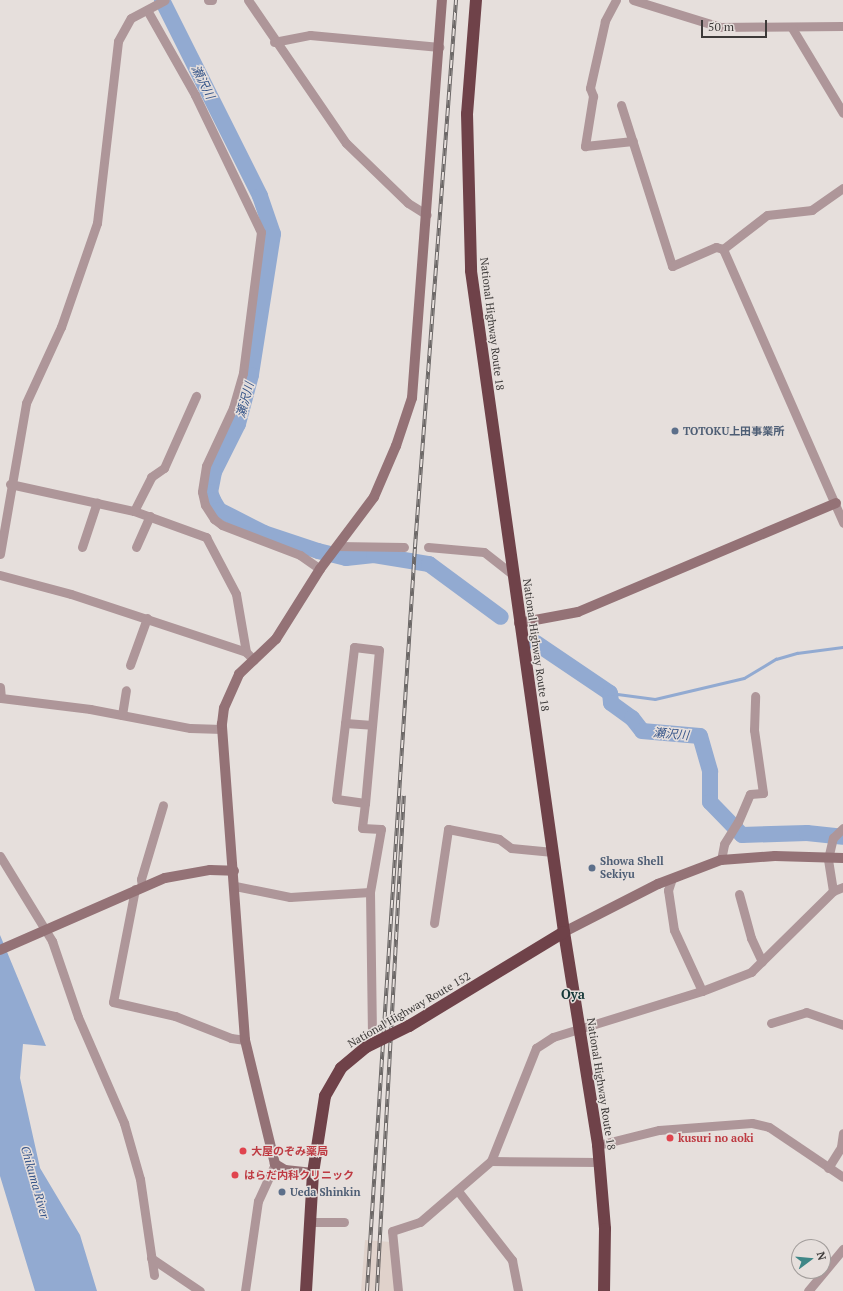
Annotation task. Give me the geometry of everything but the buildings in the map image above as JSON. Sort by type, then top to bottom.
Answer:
[{"type":"highway","name":"National Highway Route 18","points":[[476,0],[467,114],[471,264],[519,624],[564,932],[598,1145],[605,1228],[604,1291]]},
{"type":"highway","name":"National Highway Route 152","points":[[306,1291],[313,1173],[318,1128],[332,1080],[366,1047],[409,1026],[564,932]]},
{"type":"street","points":[[0,554],[10,484],[26,403],[61,327],[97,223],[118,41],[131,18],[165,0]]},
{"type":"street","points":[[248,0],[274,42],[346,143],[408,202],[427,216]]},
{"type":"street","points":[[245,1291],[258,1201],[274,1164],[245,1040],[234,871],[222,729],[231,689],[239,674],[276,639],[322,566],[374,497],[396,446],[412,398],[427,216],[442,0]]},
{"type":"street","points":[[616,0],[605,20],[590,88],[593,96],[586,146],[632,141]]},
{"type":"street","points":[[633,0],[720,27],[792,28],[843,26]]},
{"type":"street","points":[[150,8],[195,95],[261,232],[243,373],[233,408],[206,466],[202,492],[205,505],[214,519],[222,524],[300,555],[322,566]]},
{"type":"street","points":[[792,28],[843,113]]},
{"type":"street","points":[[274,42],[310,35],[439,47]]},
{"type":"street","points":[[621,105],[672,266],[716,247],[723,249],[840,502],[843,523]]},
{"type":"street","points":[[723,249],[766,215],[812,210],[843,188]]},
{"type":"street","points":[[134,511],[151,477],[164,468],[196,396]]},
{"type":"street","points":[[10,484],[134,511],[206,537],[236,594],[246,652]]},
{"type":"street","points":[[82,547],[97,502]]},
{"type":"street","points":[[519,624],[578,612],[840,502]]},
{"type":"street","points":[[136,547],[150,516]]},
{"type":"street","points":[[335,548],[404,547]]},
{"type":"street","points":[[428,547],[484,552],[513,575]]},
{"type":"street","points":[[0,575],[147,618],[246,652],[254,660]]},
{"type":"street","points":[[130,665],[147,618]]},
{"type":"street","points":[[364,803],[336,799],[354,647],[379,650],[362,828],[381,829],[370,892],[372,1028]]},
{"type":"street","points":[[0,687],[1,698],[122,715],[190,728],[222,729]]},
{"type":"street","points":[[122,715],[126,690]]},
{"type":"street","points":[[721,860],[724,844],[738,822],[750,794],[763,793],[754,730],[755,696]]},
{"type":"street","points":[[345,723],[372,726]]},
{"type":"street","points":[[163,805],[141,879],[113,1002],[175,1016],[231,1038],[245,1040]]},
{"type":"street","points":[[833,891],[828,859],[833,838],[843,828]]},
{"type":"street","points":[[434,923],[448,829],[499,839],[511,848],[553,852]]},
{"type":"street","points":[[0,856],[46,930],[124,1123],[140,1179],[154,1274]]},
{"type":"street","points":[[564,932],[672,878],[721,860],[775,856],[828,859],[843,858]]},
{"type":"street","points":[[0,950],[139,888],[186,873],[234,871]]},
{"type":"street","points":[[672,878],[668,890],[674,930],[702,991]]},
{"type":"street","points":[[235,886],[290,897],[370,892]]},
{"type":"street","points":[[398,1291],[392,1231],[420,1222],[458,1191],[491,1161],[536,1048],[552,1037],[580,1030],[702,991],[751,972],[833,891],[843,887]]},
{"type":"street","points":[[739,894],[751,938],[762,962]]},
{"type":"street","points":[[771,1023],[806,1012],[843,1025]]},
{"type":"street","points":[[598,1145],[659,1130],[752,1123],[768,1127],[843,1177]]},
{"type":"street","points":[[828,1168],[841,1147],[843,1133]]},
{"type":"street","points":[[491,1161],[600,1162]]},
{"type":"street","points":[[274,1164],[285,1170],[313,1173]]},
{"type":"street","points":[[458,1191],[512,1260],[518,1291]]},
{"type":"street","points":[[311,1222],[344,1222]]},
{"type":"street","points":[[808,1291],[843,1249]]},
{"type":"street","points":[[151,1258],[200,1291]]},
{"type":"shaded area","points":[[365,1240],[391,1242],[397,1291],[361,1291]]},
{"type":"water","name":"Chikuma River","points":[[0,935],[46,1046],[23,1044],[20,1078],[40,1168],[80,1235],[97,1291],[35,1291],[0,1176]]},
{"type":"waterway","name":"瀬沢川","points":[[162,0],[260,196],[273,234],[251,375],[238,424],[214,472],[210,492],[213,500],[219,510],[264,533],[318,551],[346,558],[374,555],[429,564],[501,617]]},
{"type":"waterway","name":"瀬沢川","points":[[536,643],[610,693],[611,703],[632,718],[642,731],[700,736],[710,772],[710,802],[742,835],[807,833],[843,837]]},
{"type":"waterway","points":[[610,693],[655,699],[744,678],[776,659],[797,653],[843,647]]},
{"type":"railway","points":[[367,1291],[415,547],[456,0]]},
{"type":"railway","points":[[377,1291],[404,796]]},
{"type":"place","name":"TOTOKU上田事業所","points":[[675,431]]},
{"type":"place","name":"Showa Shell Sekiyu","points":[[592,868]]},
{"type":"place","name":"kusuri no aoki","points":[[670,1138]]},
{"type":"place","name":"大屋のぞみ薬局","points":[[243,1151]]},
{"type":"place","name":"はらだ内科クリニック","points":[[235,1175]]},
{"type":"place","name":"Ueda Shinkin","points":[[282,1192]]},
{"type":"district","name":"Oya","points":[[573,994]]}]
